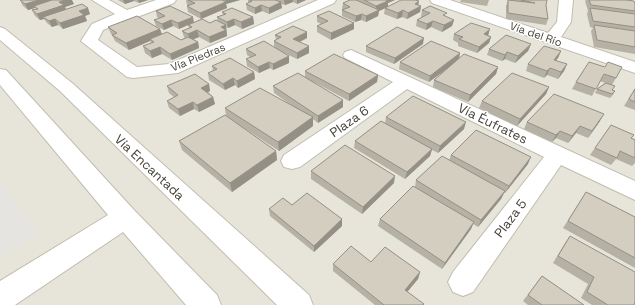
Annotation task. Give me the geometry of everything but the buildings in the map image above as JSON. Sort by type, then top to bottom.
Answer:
[{"type":"street","points":[[99,0],[126,15]]},
{"type":"street","name":"Vía Piedras","points":[[169,0],[97,27],[89,41],[133,73],[172,69],[329,0]]},
{"type":"street","name":"Vía del Río","points":[[437,0],[635,68]]},
{"type":"street","points":[[550,39],[561,29],[567,18],[566,0]]},
{"type":"street","name":"Vía Encantada","points":[[0,32],[66,87],[298,305]]},
{"type":"street","name":"Vía Éufrates","points":[[351,55],[635,191]]},
{"type":"street","points":[[0,74],[125,217],[206,305]]},
{"type":"street","name":"Plaza 6","points":[[292,161],[406,81]]},
{"type":"street","name":"Plaza 5","points":[[463,282],[557,154]]},
{"type":"street","points":[[0,298],[125,217]]},
{"type":"shaded area","points":[[0,0],[635,0],[635,305],[0,305]]},
{"type":"shaded area","points":[[0,177],[37,235],[0,256]]}]
